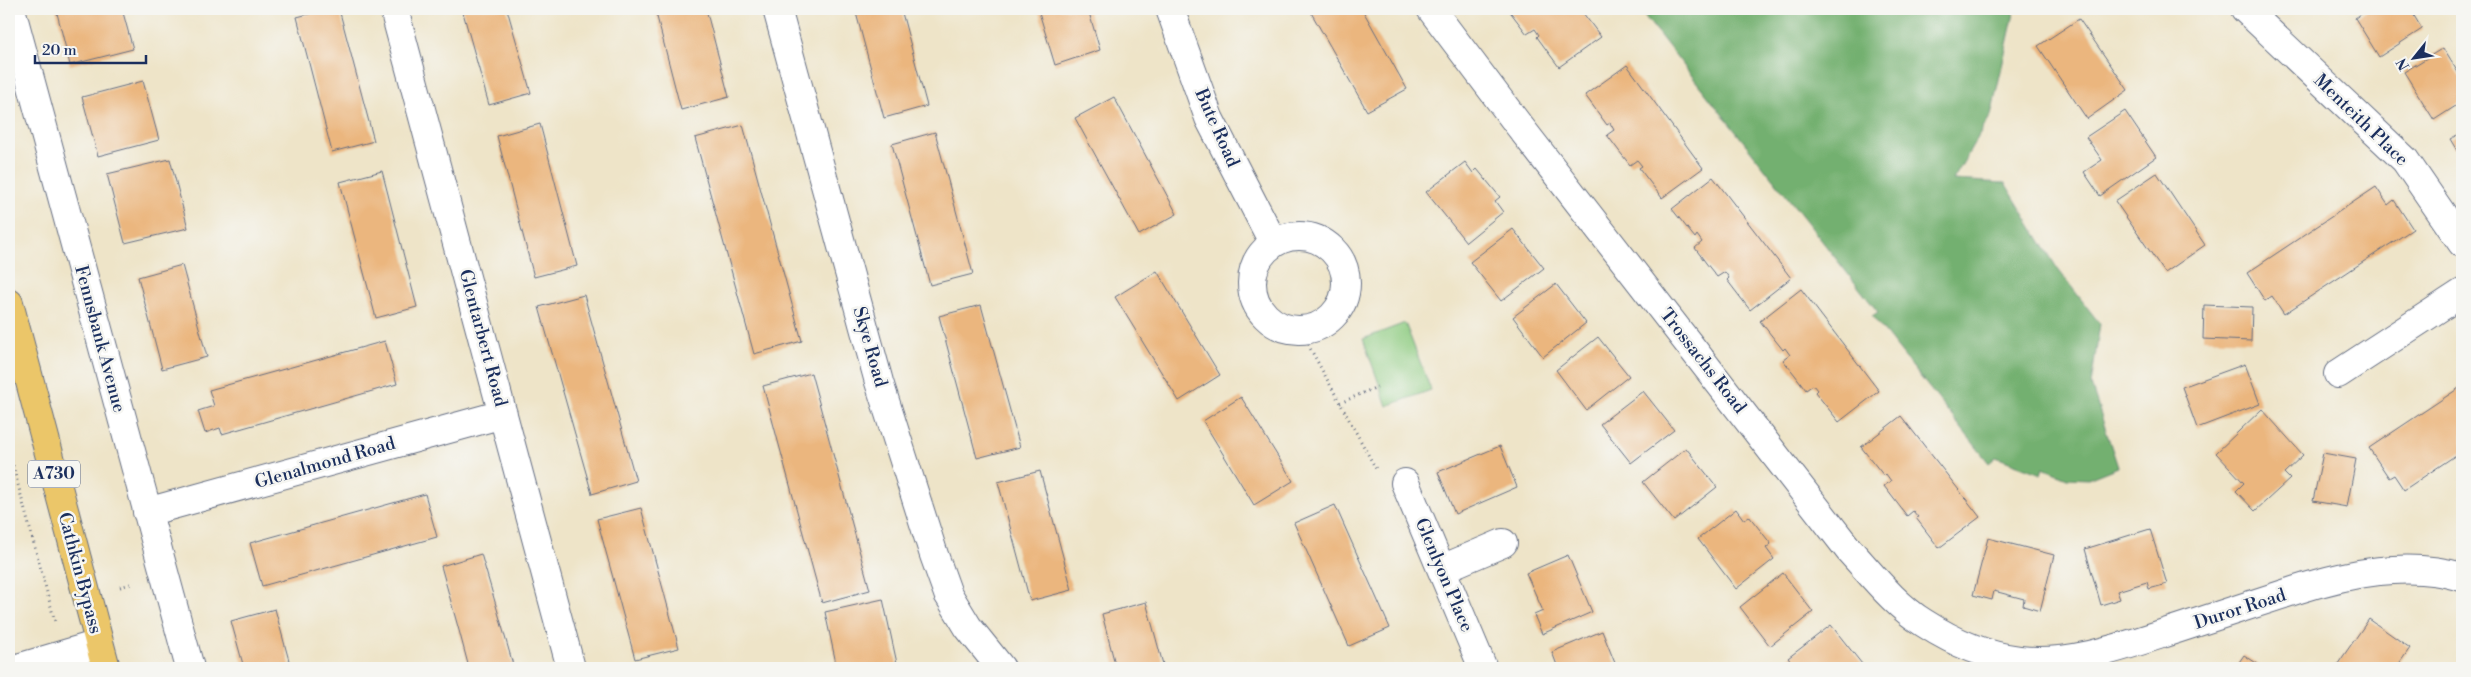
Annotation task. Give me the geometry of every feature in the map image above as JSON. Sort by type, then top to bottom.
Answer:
[{"type":"main road","name":"Cathkin Bypass","points":[[9,303],[102,656]]},
{"type":"street","name":"Fennsbank Avenue","points":[[11,9],[190,668]]},
{"type":"street","name":"Glentarbert Road","points":[[394,9],[571,668]]},
{"type":"street","name":"Skye Road","points":[[777,9],[880,382],[934,555],[948,594],[968,627],[1002,668]]},
{"type":"street","name":"Bute Road","points":[[1170,9],[1209,118],[1273,242]]},
{"type":"street","name":"Trossachs Road","points":[[1431,9],[1517,123],[1849,550],[1885,590],[1923,622],[1970,648],[2019,660]]},
{"type":"street","name":"Menteith Place","points":[[2245,9],[2405,160],[2462,242]]},
{"type":"street","points":[[1293,235],[1315,238],[1332,249],[1344,267],[1346,288],[1339,308],[1324,323],[1304,330],[1282,328],[1265,316],[1254,298],[1251,277],[1258,257],[1273,242],[1293,235]]},
{"type":"street","points":[[2338,374],[2462,293]]},
{"type":"street","name":"Glenalmond Road","points":[[147,512],[503,414]]},
{"type":"street","name":"Glenlyon Place","points":[[1405,483],[1483,668]]},
{"type":"street","points":[[1442,569],[1503,543]]},
{"type":"street","name":"Duror Road","points":[[2019,660],[2059,659],[2113,650],[2322,582],[2393,568],[2448,573],[2462,577]]},
{"type":"street","points":[[18,668],[65,654],[102,656]]},
{"type":"path","points":[[1304,330],[1310,348],[1383,481],[1405,483]]},
{"type":"path","points":[[1340,403],[1377,387]]},
{"type":"path","points":[[9,451],[65,654]]},
{"type":"green space","points":[[1639,9],[2015,9],[1991,115],[1953,180],[2005,183],[2057,268],[2100,324],[2091,385],[2118,467],[2088,479],[2067,478],[2043,468],[2041,474],[1996,457],[1989,463],[1872,316],[1878,312]]},
{"type":"green space","points":[[1405,323],[1431,390],[1387,406],[1363,339]]},
{"type":"building","points":[[56,9],[122,9],[133,49],[70,65]]},
{"type":"building","points":[[328,9],[339,9],[374,141],[332,152],[297,17]]},
{"type":"building","points":[[462,9],[507,9],[531,93],[489,105]]},
{"type":"building","points":[[655,9],[706,9],[729,97],[681,110]]},
{"type":"building","points":[[855,9],[901,9],[927,106],[884,118]]},
{"type":"building","points":[[1038,9],[1088,9],[1100,50],[1055,65]]},
{"type":"building","points":[[1309,9],[1362,9],[1407,89],[1367,111]]},
{"type":"building","points":[[1508,9],[1580,9],[1601,37],[1559,67],[1537,37],[1539,35],[1535,29],[1527,34]]},
{"type":"building","points":[[2369,9],[2410,9],[2422,29],[2379,57],[2355,18]]},
{"type":"building","points":[[2079,19],[2128,90],[2087,119],[2038,46]]},
{"type":"building","points":[[2443,48],[2462,79],[2462,102],[2434,120],[2404,72]]},
{"type":"building","points":[[1627,65],[1703,168],[1662,198],[1639,168],[1642,166],[1637,160],[1630,165],[1607,135],[1614,130],[1610,123],[1607,125],[1585,95]]},
{"type":"building","points":[[143,81],[159,140],[98,156],[82,97]]},
{"type":"building","points":[[1114,97],[1177,214],[1139,235],[1075,118]]},
{"type":"building","points":[[2125,111],[2156,157],[2100,196],[2084,172],[2102,160],[2086,137]]},
{"type":"building","points":[[540,124],[577,266],[534,277],[497,136]]},
{"type":"building","points":[[743,125],[802,341],[754,354],[695,138]]},
{"type":"building","points":[[935,132],[973,274],[930,285],[892,144]]},
{"type":"building","points":[[2462,132],[2462,159],[2450,139]]},
{"type":"building","points":[[170,159],[188,228],[125,243],[107,174]]},
{"type":"building","points":[[1465,162],[1473,173],[1477,169],[1500,197],[1495,201],[1503,212],[1466,242],[1426,192]]},
{"type":"building","points":[[382,171],[417,307],[376,318],[340,182]]},
{"type":"building","points":[[2157,173],[2205,245],[2165,273],[2115,201]]},
{"type":"building","points":[[1713,177],[1791,278],[1750,310],[1727,280],[1729,278],[1725,272],[1717,277],[1706,263],[1695,248],[1702,242],[1697,235],[1695,238],[1672,209]]},
{"type":"building","points":[[2376,187],[2388,205],[2394,200],[2413,229],[2284,314],[2272,296],[2265,301],[2247,273]]},
{"type":"building","points":[[1513,229],[1544,268],[1501,301],[1470,262]]},
{"type":"building","points":[[182,265],[207,357],[162,369],[138,277]]},
{"type":"building","points":[[1157,271],[1220,375],[1179,401],[1115,297]]},
{"type":"building","points":[[1556,284],[1586,323],[1543,357],[1513,317]]},
{"type":"building","points":[[1801,289],[1879,391],[1839,422],[1815,392],[1817,390],[1813,385],[1806,390],[1783,360],[1790,355],[1785,348],[1783,350],[1760,321]]},
{"type":"building","points":[[584,295],[636,481],[592,494],[539,307]]},
{"type":"building","points":[[981,305],[1020,447],[977,458],[939,316]]},
{"type":"building","points":[[2204,305],[2252,307],[2251,341],[2203,339]]},
{"type":"building","points":[[1598,337],[1629,376],[1586,410],[1556,370]]},
{"type":"building","points":[[385,341],[397,384],[222,434],[220,428],[205,433],[198,411],[214,406],[209,390]]},
{"type":"building","points":[[2245,364],[2260,404],[2197,428],[2182,387]]},
{"type":"building","points":[[811,373],[870,590],[822,603],[763,386]]},
{"type":"building","points":[[2462,386],[2462,451],[2404,490],[2394,475],[2389,478],[2369,448]]},
{"type":"building","points":[[1643,391],[1674,430],[1631,463],[1600,424]]},
{"type":"building","points":[[1241,397],[1293,481],[1254,505],[1203,421]]},
{"type":"building","points":[[2262,409],[2303,455],[2284,473],[2290,479],[2255,511],[2236,491],[2244,483],[2216,453]]},
{"type":"building","points":[[1901,416],[1980,517],[1939,548],[1916,518],[1918,517],[1913,511],[1907,516],[1884,486],[1891,481],[1886,474],[1884,476],[1861,447]]},
{"type":"building","points":[[1500,446],[1517,487],[1455,514],[1438,472]]},
{"type":"building","points":[[1686,448],[1717,487],[1674,521],[1643,482]]},
{"type":"building","points":[[2323,453],[2356,459],[2347,507],[2313,501]]},
{"type":"building","points":[[1040,471],[1072,590],[1030,601],[998,482]]},
{"type":"building","points":[[425,494],[437,537],[262,586],[250,543]]},
{"type":"building","points":[[1335,505],[1390,628],[1349,646],[1294,523]]},
{"type":"building","points":[[641,508],[679,648],[635,659],[597,519]]},
{"type":"building","points":[[1736,509],[1744,520],[1749,516],[1771,544],[1766,548],[1774,559],[1736,589],[1698,539]]},
{"type":"building","points":[[2150,529],[2167,584],[2149,589],[2147,582],[2117,591],[2120,599],[2101,605],[2085,549]]},
{"type":"building","points":[[1988,538],[2054,555],[2040,611],[2023,606],[2024,599],[1994,591],[1992,600],[1973,595]]},
{"type":"building","points":[[481,554],[514,668],[469,668],[441,566]]},
{"type":"building","points":[[1568,555],[1592,612],[1542,634],[1534,615],[1543,611],[1526,573]]},
{"type":"building","points":[[1783,573],[1813,612],[1770,646],[1740,607]]},
{"type":"building","points":[[883,599],[898,668],[837,668],[825,612]]},
{"type":"building","points":[[1146,602],[1164,668],[1116,668],[1102,614]]},
{"type":"building","points":[[275,609],[291,668],[244,668],[231,621]]},
{"type":"building","points":[[2369,619],[2410,648],[2396,668],[2335,668]]},
{"type":"building","points":[[1831,625],[1862,664],[1856,668],[1796,668],[1788,658]]},
{"type":"building","points":[[1602,631],[1617,668],[1558,668],[1552,652]]},
{"type":"building","points":[[2244,655],[2264,668],[2235,668]]}]
